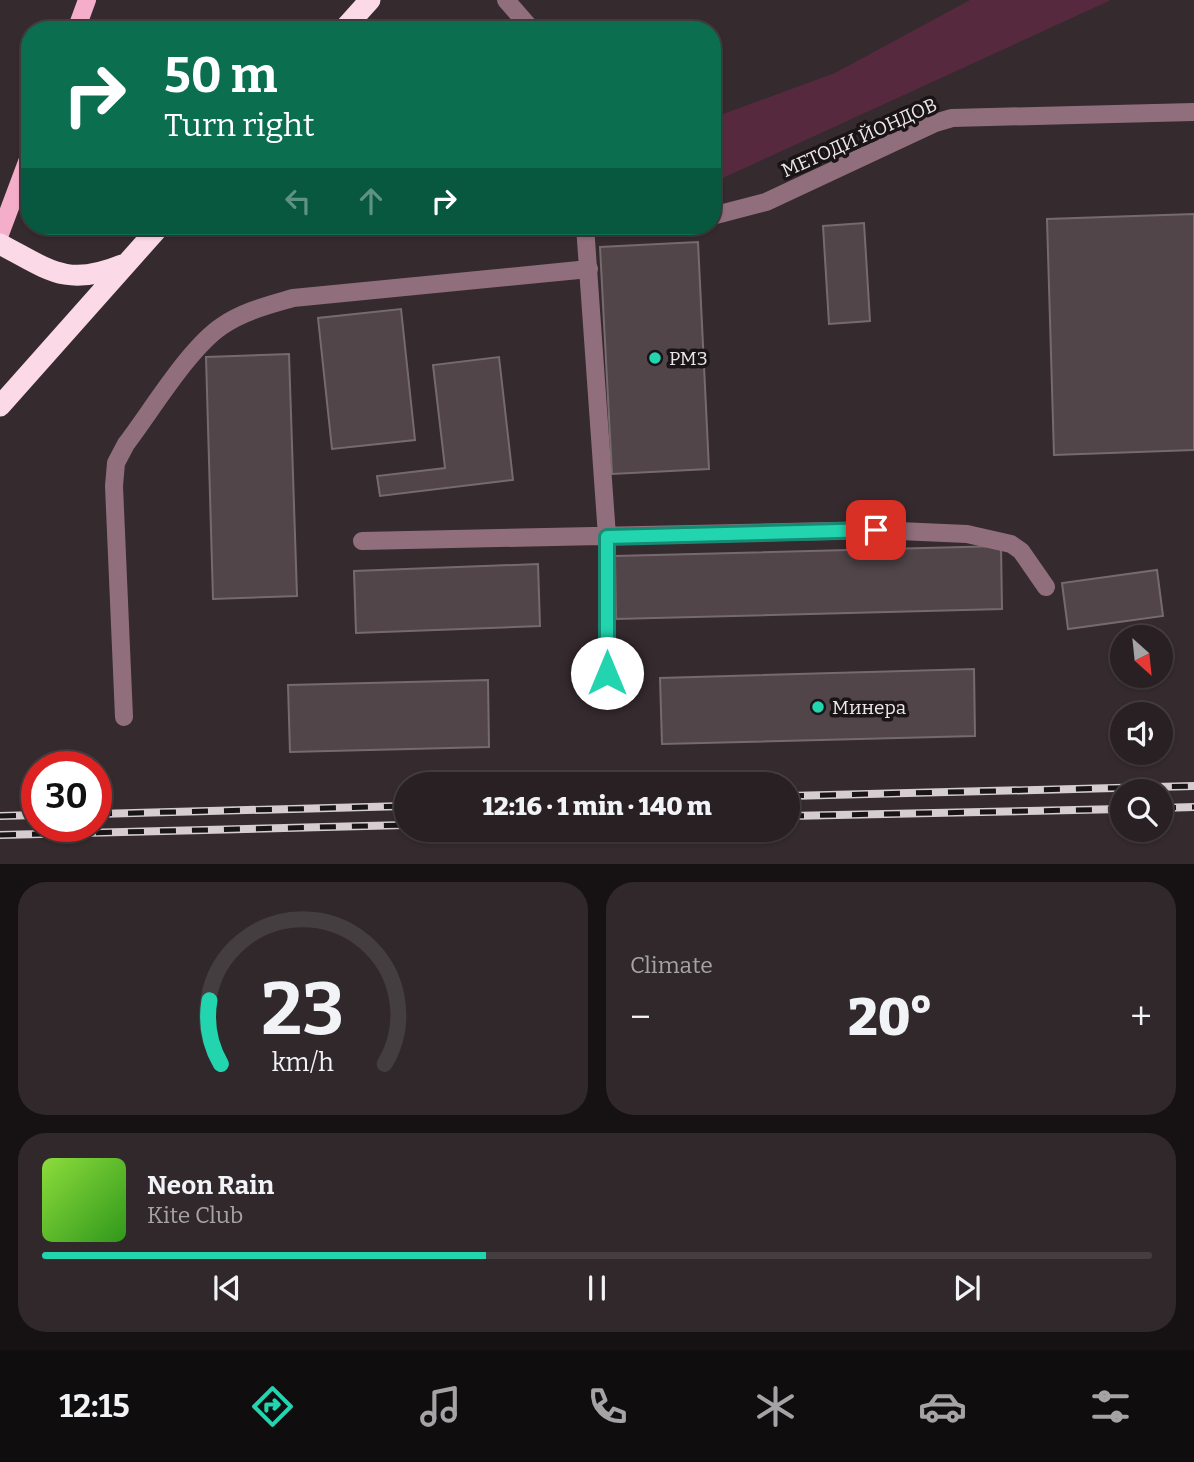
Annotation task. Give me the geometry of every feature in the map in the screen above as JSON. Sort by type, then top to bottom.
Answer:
[{"type":"highway","points":[[350,21],[370,0]]},
{"type":"highway","points":[[0,406],[151,235]]},
{"type":"highway","points":[[0,244],[69,277],[106,271],[125,263]]},
{"type":"main road","points":[[79,21],[87,0]]},
{"type":"main road","points":[[0,234],[21,178]]},
{"type":"street","points":[[506,0],[524,21]]},
{"type":"street","name":"МЕТОДИ ЙОНДОВ","points":[[721,214],[766,202],[935,123],[952,118],[1194,112]]},
{"type":"street","points":[[586,235],[607,537],[607,673]]},
{"type":"street","points":[[124,718],[114,486],[116,463],[127,444],[205,340],[251,310],[293,298],[589,269]]},
{"type":"street","points":[[362,541],[876,530],[967,534],[1011,544],[1021,551],[1045,587]]},
{"type":"shaded area","points":[[970,0],[1111,0],[721,179],[721,115],[835,73]]},
{"type":"building","points":[[1194,214],[1194,450],[1054,455],[1047,219]]},
{"type":"building","points":[[864,223],[870,321],[829,324],[823,226]]},
{"type":"building","name":"РМЗ","points":[[698,242],[709,469],[612,474],[600,247]]},
{"type":"building","points":[[401,309],[415,440],[332,449],[318,318]]},
{"type":"building","points":[[289,354],[297,596],[213,599],[206,357]]},
{"type":"building","points":[[499,357],[513,480],[380,496],[377,476],[445,468],[433,365]]},
{"type":"building","points":[[1001,546],[1002,609],[616,619],[615,556]]},
{"type":"building","points":[[538,564],[540,626],[356,633],[354,571]]},
{"type":"building","points":[[1157,570],[1163,616],[1068,629],[1062,583]]},
{"type":"building","name":"Минера","points":[[974,669],[975,736],[662,744],[660,678]]},
{"type":"building","points":[[488,680],[489,747],[290,752],[288,685]]},
{"type":"railway","points":[[800,796],[1194,786]]},
{"type":"railway","points":[[112,814],[394,806]]},
{"type":"railway","points":[[1173,808],[1194,807]]},
{"type":"railway","points":[[800,816],[1110,809]]},
{"type":"railway","points":[[0,816],[21,815]]},
{"type":"railway","points":[[0,835],[394,825]]},
{"type":"place","name":"РМЗ","points":[[655,358]]},
{"type":"place","name":"Минера","points":[[818,707]]},
{"type":"route","points":[[607,673],[607,537],[876,530]]}]
